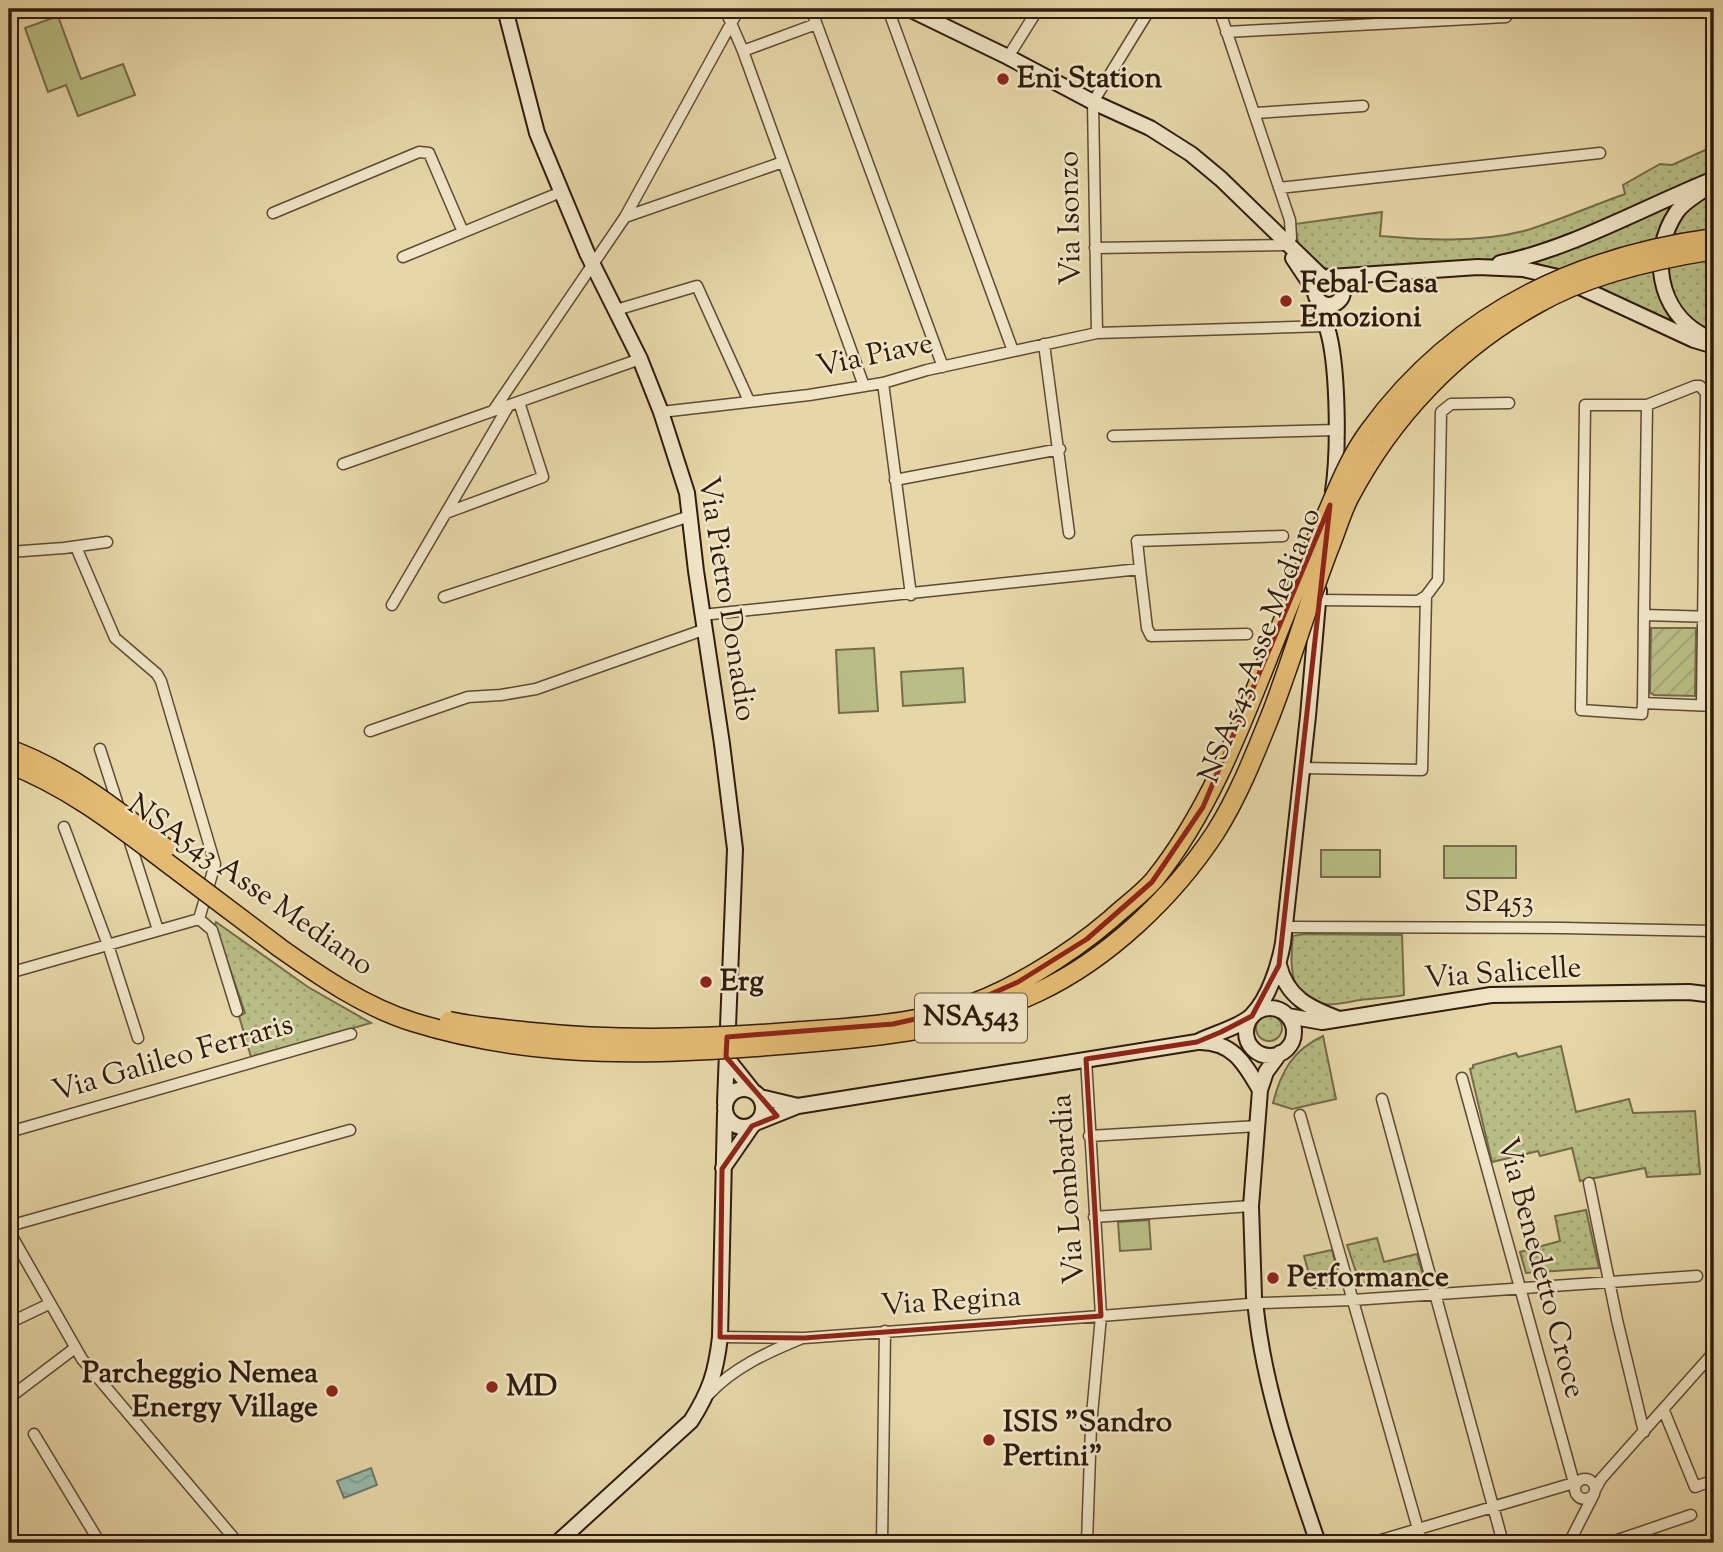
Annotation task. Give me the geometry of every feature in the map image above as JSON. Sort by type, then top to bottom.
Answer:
[{"type":"highway","name":"NSA543 Asse Mediano","points":[[9,749],[32,758],[117,809],[319,969],[402,1010],[471,1026],[584,1037],[711,1038],[893,1024],[955,1010],[1017,982],[1087,939],[1152,882],[1203,807],[1248,711],[1294,590],[1343,476],[1367,433],[1424,369],[1490,316],[1532,291],[1578,270],[1626,255],[1682,242],[1714,238]]},
{"type":"highway","name":"NSA543 Asse Mediano","points":[[9,764],[75,797],[115,824],[317,974],[384,1012],[478,1040],[573,1051],[709,1052],[892,1036],[947,1026],[1041,991],[1105,951],[1138,923],[1171,889],[1215,832],[1238,789],[1271,714],[1347,502],[1375,453],[1420,395],[1474,347],[1541,301],[1628,268],[1714,250]]},
{"type":"street","name":"Via Pietro Donadio","points":[[505,9],[537,133],[593,267],[640,359],[661,412],[687,493],[735,849],[717,1367],[707,1395],[691,1421],[557,1543]]},
{"type":"street","points":[[725,9],[743,51],[864,386]]},
{"type":"street","points":[[494,411],[625,217],[739,9]]},
{"type":"street","points":[[811,9],[943,367]]},
{"type":"street","points":[[888,9],[1013,351]]},
{"type":"street","points":[[909,9],[925,13],[1093,102],[1150,128],[1191,155],[1221,178],[1286,245],[1321,286],[1330,304],[1368,277],[1395,272],[1478,267],[1523,269],[1559,277],[1694,340],[1714,344]]},
{"type":"street","points":[[1008,57],[1038,9]]},
{"type":"street","points":[[1093,102],[1150,9]]},
{"type":"street","points":[[1219,9],[1292,230],[1286,245]]},
{"type":"street","points":[[1226,32],[1506,17]]},
{"type":"street","points":[[743,51],[816,24]]},
{"type":"street","name":"Via Isonzo","points":[[1093,102],[1097,333]]},
{"type":"street","points":[[1255,113],[1363,106]]},
{"type":"street","points":[[273,213],[419,152],[429,153],[463,232]]},
{"type":"street","points":[[1279,188],[1601,153]]},
{"type":"street","points":[[625,217],[783,162]]},
{"type":"street","points":[[1478,267],[1520,259],[1714,181]]},
{"type":"street","points":[[1714,181],[1677,210],[1667,229],[1660,257],[1660,277],[1665,294],[1676,314],[1692,330],[1714,344]]},
{"type":"street","points":[[403,257],[561,192]]},
{"type":"street","points":[[1095,248],[1286,245]]},
{"type":"street","points":[[1321,286],[1395,272]]},
{"type":"street","points":[[1321,286],[1339,281],[1340,295],[1326,326]]},
{"type":"street","points":[[616,310],[697,286],[749,401]]},
{"type":"street","points":[[1280,1053],[1264,1055],[1257,1052],[1249,1042],[1246,1031],[1279,965],[1318,600],[1334,484],[1336,430],[1332,357],[1321,286]]},
{"type":"street","name":"Via Piave","points":[[661,412],[808,395],[883,383],[1097,333],[1326,326]]},
{"type":"street","points":[[1044,344],[1069,533]]},
{"type":"street","points":[[343,464],[640,359]]},
{"type":"street","points":[[883,383],[911,594]]},
{"type":"street","points":[[1647,405],[1642,714],[1581,710],[1585,405],[1647,405],[1695,386],[1700,386],[1706,393],[1702,705]]},
{"type":"street","points":[[446,513],[543,477],[514,403]]},
{"type":"street","points":[[392,605],[514,403]]},
{"type":"street","points":[[1318,600],[1418,601],[1426,596],[1438,580],[1441,412],[1451,404],[1509,403]]},
{"type":"street","points":[[1113,436],[1336,430]]},
{"type":"street","points":[[895,480],[1060,449]]},
{"type":"street","points":[[444,597],[690,516]]},
{"type":"street","points":[[1247,634],[1151,636],[1147,628],[1137,541],[1283,536]]},
{"type":"street","points":[[9,552],[76,547],[107,541]]},
{"type":"street","points":[[76,547],[115,638],[157,674],[166,690],[215,864],[199,919]]},
{"type":"street","points":[[370,732],[468,697],[536,689],[703,622],[911,594],[1140,569]]},
{"type":"street","points":[[1302,768],[1422,770],[1426,596]]},
{"type":"street","points":[[1644,615],[1714,617]]},
{"type":"street","points":[[1643,703],[1714,706]]},
{"type":"street","points":[[100,749],[158,930]]},
{"type":"street","points":[[64,827],[108,945],[138,1038]]},
{"type":"street","points":[[9,973],[199,919]]},
{"type":"street","points":[[199,919],[212,930],[237,1011]]},
{"type":"street","name":"SP453","points":[[1284,927],[1563,928],[1714,932]]},
{"type":"street","points":[[1279,965],[1282,977],[1298,999],[1310,1008],[1339,1019]]},
{"type":"street","name":"Via Salicelle","points":[[1689,992],[1714,981]]},
{"type":"street","name":"Via Salicelle","points":[[1322,1022],[1491,995],[1689,992],[1714,995]]},
{"type":"street","points":[[1201,1039],[1270,1008],[1287,1016],[1293,1028],[1292,1040]]},
{"type":"street","points":[[1287,1016],[1322,1022]]},
{"type":"street","points":[[1318,1543],[1284,1442],[1260,1349],[1255,1303],[1251,1206],[1260,1090],[1266,1072],[1292,1040],[1322,1022]]},
{"type":"street","name":"Via Galileo Ferraris","points":[[9,1132],[351,1034]]},
{"type":"street","points":[[798,1106],[736,1090],[725,1108],[736,1126],[755,1124],[798,1106],[1201,1039],[1228,1038],[1249,1042]]},
{"type":"street","points":[[1201,1039],[1237,1054],[1244,1061],[1260,1090]]},
{"type":"street","points":[[722,1169],[763,1110],[757,1094],[726,1057]]},
{"type":"street","name":"Via Lombardia","points":[[1086,1059],[1101,1316],[1091,1426],[1087,1543]]},
{"type":"street","name":"Via Benedetto Croce","points":[[1462,1078],[1570,1470],[1578,1481]]},
{"type":"street","points":[[1382,1098],[1503,1543]]},
{"type":"street","points":[[1300,1115],[1422,1543]]},
{"type":"street","points":[[1089,1136],[1258,1126]]},
{"type":"street","points":[[238,1543],[140,1424],[82,1359],[9,1228],[349,1129]]},
{"type":"street","points":[[1589,1183],[1644,1432]]},
{"type":"street","points":[[1094,1217],[1251,1206]]},
{"type":"street","name":"Via Lombardia","points":[[1101,1316],[1255,1303],[1353,1300],[1697,1276]]},
{"type":"street","points":[[9,1323],[49,1304]]},
{"type":"street","name":"Via Regina","points":[[720,1337],[804,1338],[1101,1316]]},
{"type":"street","points":[[883,1543],[885,1331]]},
{"type":"street","name":"Via Regina","points":[[707,1395],[720,1382],[741,1369],[804,1338]]},
{"type":"street","points":[[9,1398],[75,1348]]},
{"type":"street","points":[[1570,1543],[1594,1492],[1610,1470],[1714,1352]]},
{"type":"street","points":[[1664,1410],[1695,1487],[1714,1480]]},
{"type":"street","points":[[34,1434],[100,1543]]},
{"type":"street","points":[[1371,1543],[1610,1470]]},
{"type":"street","points":[[1578,1481],[1592,1481],[1594,1492]]},
{"type":"street","points":[[1578,1481],[1575,1488],[1580,1503],[1579,1521]]},
{"type":"street","points":[[1577,1494],[1586,1499],[1594,1492]]},
{"type":"street","points":[[1609,1543],[1691,1515]]},
{"type":"highlighted area","points":[[1330,505],[1279,965],[1252,1016],[1221,1032],[1197,1042],[1086,1059],[1101,1316],[804,1338],[720,1337],[722,1169],[752,1126],[777,1116],[726,1057],[727,1037],[893,1024],[955,1010],[1018,982],[1087,939],[1152,882],[1203,807]]},
{"type":"green space","points":[[58,16],[81,79],[123,64],[135,95],[78,116],[66,85],[48,92],[25,28]]},
{"type":"green space","points":[[1714,146],[1714,170],[1581,231],[1521,254],[1407,267],[1332,270],[1319,266],[1299,249],[1295,224],[1382,212],[1380,236],[1470,239],[1524,231],[1625,194],[1623,185],[1660,164],[1672,165]]},
{"type":"green space","points":[[1714,190],[1714,336],[1691,322],[1680,310],[1667,276],[1667,259],[1676,226],[1698,200]]},
{"type":"green space","points":[[1681,196],[1662,224],[1656,244],[1683,330],[1556,269],[1527,261]]},
{"type":"green space","points":[[1651,628],[1696,628],[1695,696],[1650,693]]},
{"type":"green space","points":[[874,648],[878,711],[839,713],[836,650]]},
{"type":"green space","points":[[963,668],[965,702],[903,706],[901,672]]},
{"type":"green space","points":[[1444,846],[1516,846],[1516,878],[1444,878]]},
{"type":"green space","points":[[1321,850],[1380,850],[1380,877],[1321,877]]},
{"type":"green space","points":[[216,922],[308,987],[371,1023],[251,1057],[239,1016],[245,1013]]},
{"type":"green space","points":[[1402,935],[1404,995],[1341,1004],[1321,1004],[1310,1000],[1297,986],[1291,957],[1293,936]]},
{"type":"green space","points":[[1269,1015],[1278,1019],[1282,1028],[1278,1037],[1269,1041],[1260,1037],[1256,1028],[1260,1019]]},
{"type":"green space","points":[[1323,1036],[1336,1099],[1292,1109],[1273,1103],[1284,1071],[1296,1055]]},
{"type":"green space","points":[[1561,1046],[1576,1112],[1629,1099],[1633,1113],[1695,1111],[1700,1174],[1647,1177],[1645,1168],[1580,1181],[1572,1148],[1540,1156],[1538,1151],[1492,1162],[1470,1069],[1473,1065],[1516,1053],[1518,1057]]},
{"type":"green space","points":[[1586,1210],[1599,1268],[1526,1273],[1520,1252],[1560,1241],[1555,1216]]},
{"type":"green space","points":[[1149,1220],[1151,1249],[1120,1251],[1118,1222]]},
{"type":"green space","points":[[1377,1238],[1384,1262],[1417,1254],[1424,1279],[1360,1284],[1347,1245]]},
{"type":"green space","points":[[1332,1250],[1341,1285],[1333,1288],[1313,1288],[1304,1256]]},
{"type":"water","points":[[371,1468],[377,1485],[344,1498],[337,1481]]},
{"type":"place","name":"Eni Station","points":[[1003,79]]},
{"type":"place","name":"Febal Casa Emozioni","points":[[1286,301]]},
{"type":"place","name":"Erg","points":[[706,982]]},
{"type":"place","name":"Performance","points":[[1273,1278]]},
{"type":"place","name":"MD","points":[[492,1387]]},
{"type":"place","name":"Parcheggio Nemea Energy Village","points":[[332,1391]]},
{"type":"place","name":"ISIS \"Sandro Pertini\"","points":[[989,1440]]}]
